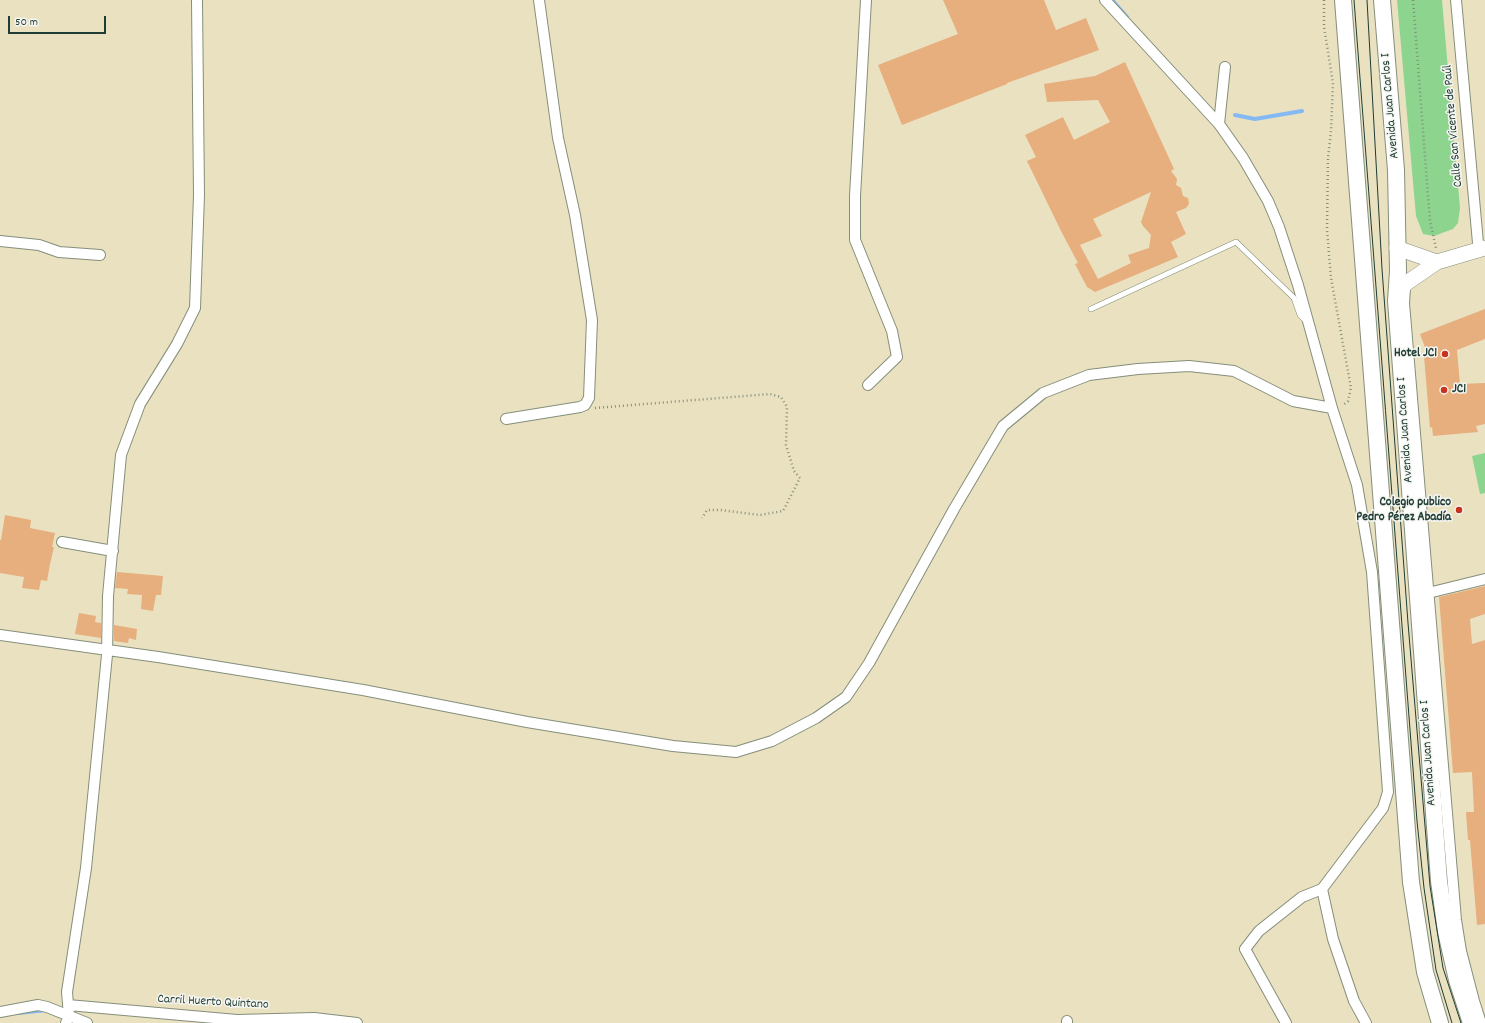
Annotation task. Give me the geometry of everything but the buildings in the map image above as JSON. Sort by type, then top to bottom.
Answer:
[{"type":"main road","name":"Avenida Juan Carlos I","points":[[1343,0],[1411,882],[1426,972],[1440,1023]]},
{"type":"main road","name":"Avenida Juan Carlos I","points":[[1382,0],[1396,170],[1397,248],[1402,277],[1396,300],[1439,881],[1446,932],[1457,980],[1471,1023]]},
{"type":"street","points":[[68,1015],[67,992],[86,868],[108,651],[108,596],[121,455],[140,404],[177,344],[195,308],[199,196],[197,0]]},
{"type":"street","points":[[506,419],[580,407],[585,405],[589,398],[592,320],[575,215],[558,138],[539,0]]},
{"type":"street","points":[[866,0],[855,196],[855,240],[892,331],[897,357],[868,385]]},
{"type":"street","points":[[1105,0],[1219,124],[1243,158],[1268,201],[1289,256],[1332,408],[1357,484],[1372,572],[1388,792],[1383,808],[1322,889],[1302,897],[1259,931],[1245,949],[1286,1023]]},
{"type":"street","name":"Calle San Vicente de Paúl","points":[[1456,0],[1478,243],[1483,249]]},
{"type":"street","points":[[1219,124],[1225,67]]},
{"type":"street","points":[[0,241],[39,244],[59,252],[100,255]]},
{"type":"street","points":[[1397,248],[1438,262]]},
{"type":"street","points":[[1482,1023],[1474,1001],[1461,951],[1456,920],[1402,277],[1416,276],[1438,262],[1483,249]]},
{"type":"street","points":[[0,635],[158,657],[363,690],[527,722],[674,746],[736,752],[772,741],[816,718],[846,697],[869,663],[954,509],[1003,426],[1043,393],[1089,375],[1138,369],[1190,366],[1234,371],[1293,401],[1332,408]]},
{"type":"street","points":[[62,542],[113,551]]},
{"type":"street","points":[[1428,593],[1485,579]]},
{"type":"street","points":[[1322,889],[1333,939],[1354,1001],[1366,1023]]},
{"type":"street","points":[[0,1012],[38,1006],[47,1007],[87,1023]]},
{"type":"street","name":"Carril Huerto Quintano","points":[[68,1015],[237,1020],[314,1018],[356,1023]]},
{"type":"lane","points":[[1091,309],[1236,242],[1294,298],[1300,315],[1308,323]]},
{"type":"path","points":[[1324,0],[1324,27],[1333,83],[1328,158],[1327,230],[1331,278],[1351,388],[1351,395],[1345,405],[1332,408]]},
{"type":"path","points":[[1413,0],[1430,221],[1438,262]]},
{"type":"path","points":[[585,405],[592,408],[770,394],[781,397],[786,407],[786,445],[794,472],[800,478],[783,511],[760,515],[720,510],[707,510],[702,518]]},
{"type":"green space","points":[[1397,0],[1442,0],[1460,208],[1458,223],[1453,229],[1434,236],[1423,234],[1416,216]]},
{"type":"green space","points":[[1485,453],[1485,493],[1480,494],[1472,456]]},
{"type":"waterway","points":[[1112,0],[1127,17]]},
{"type":"waterway","points":[[1235,115],[1255,119],[1302,111]]},
{"type":"waterway","points":[[18,1013],[47,1010]]},
{"type":"tram line","points":[[1354,0],[1417,821],[1424,888],[1436,970],[1452,1023]]},
{"type":"tram line","points":[[1367,0],[1382,269],[1408,623],[1430,886],[1443,968],[1461,1023]]},
{"type":"place","name":"Hotel JC1","points":[[1445,354]]},
{"type":"place","name":"JC1","points":[[1444,390]]},
{"type":"place","name":"Colegio publico Pedro Pérez Abadía","points":[[1459,510]]}]
